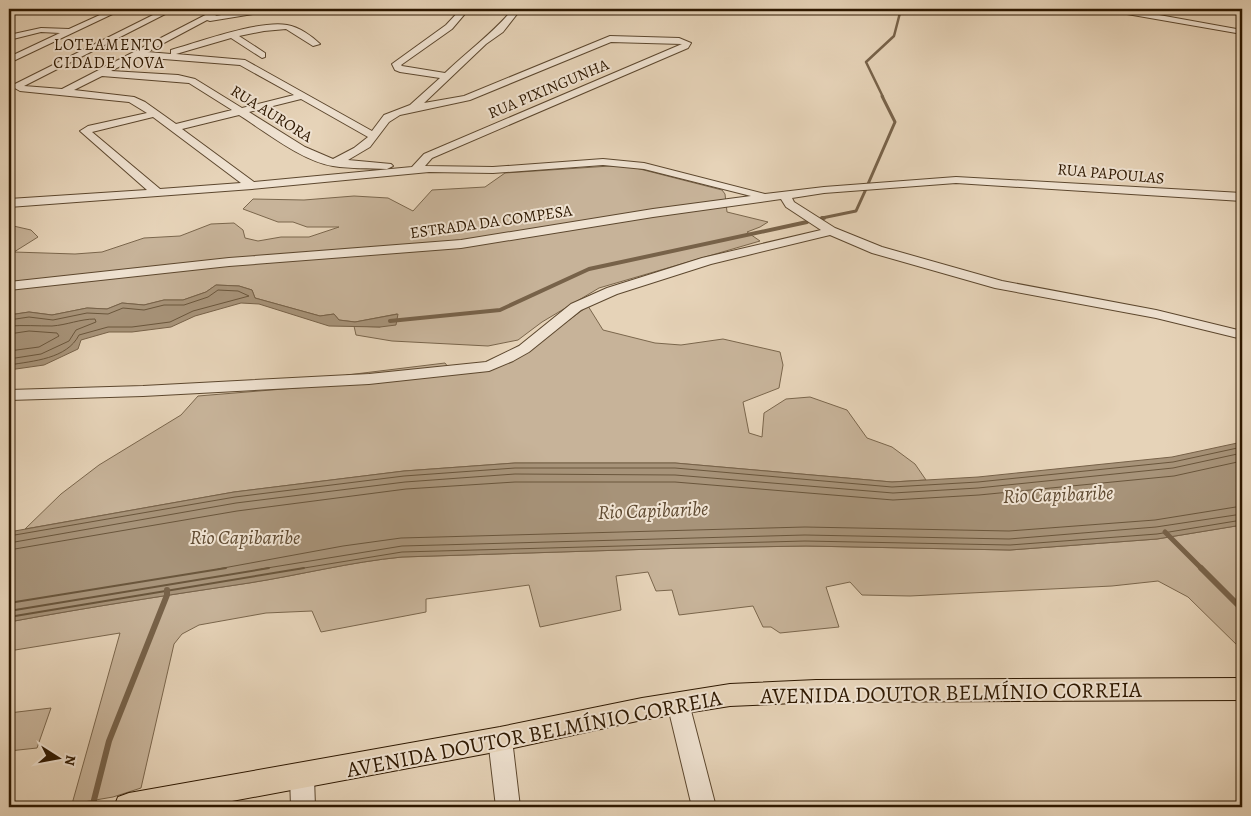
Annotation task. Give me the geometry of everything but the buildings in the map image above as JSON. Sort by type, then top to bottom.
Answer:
[{"type":"main road","name":"AVENIDA DOUTOR BELMÍNIO CORREIA","points":[[129,807],[200,793],[302,777],[500,739],[642,709],[730,695],[816,691],[1242,689]]},
{"type":"street","points":[[9,60],[119,9]]},
{"type":"street","points":[[171,9],[16,86],[131,99],[142,104],[252,186]]},
{"type":"street","points":[[64,92],[222,9]]},
{"type":"street","points":[[198,21],[272,9]]},
{"type":"street","points":[[448,76],[403,70],[398,68],[396,64],[449,27],[464,9]]},
{"type":"street","points":[[334,163],[365,145],[374,136],[386,118],[413,108],[483,42],[500,30],[518,9]]},
{"type":"street","points":[[1119,9],[1242,32]]},
{"type":"street","points":[[1231,9],[1242,10]]},
{"type":"street","points":[[162,55],[233,36],[285,27],[316,44]]},
{"type":"street","points":[[9,37],[41,30],[70,31]]},
{"type":"street","points":[[233,36],[262,55]]},
{"type":"street","name":"RUA PIXINGUNHA","points":[[413,108],[449,103],[466,98],[612,38],[688,43],[612,78],[428,156],[423,167]]},
{"type":"street","points":[[138,54],[242,62],[374,136]]},
{"type":"street","name":"RUA AURORA","points":[[102,73],[192,81],[301,149],[334,163],[423,167]]},
{"type":"street","points":[[174,128],[301,96]]},
{"type":"street","points":[[154,114],[85,131],[158,192]]},
{"type":"street","points":[[9,203],[252,186],[423,167],[493,170],[603,162],[625,163],[665,171],[769,198]]},
{"type":"street","name":"ESTRADA DA COMPESA","points":[[9,286],[228,262],[461,244],[784,195],[905,183],[977,181]]},
{"type":"street","name":"RUA PAPOULAS","points":[[977,181],[1242,197]]},
{"type":"street","points":[[784,195],[790,204],[831,231],[877,250],[1000,285],[1156,314],[1242,335]]},
{"type":"street","points":[[9,395],[143,391],[369,379],[489,366],[524,349],[576,307],[612,291],[707,262],[831,231]]},
{"type":"street","points":[[678,703],[704,807]]},
{"type":"street","points":[[500,739],[508,807]]},
{"type":"street","points":[[302,777],[303,807]]},
{"type":"shaded area","points":[[610,166],[632,167],[722,190],[725,194],[727,212],[768,222],[747,232],[760,241],[599,288],[542,322],[518,340],[488,346],[392,341],[356,335],[354,326],[380,327],[397,314],[355,322],[339,320],[334,314],[320,316],[255,298],[252,290],[239,286],[216,285],[206,292],[183,300],[164,300],[144,305],[122,303],[107,309],[87,308],[52,315],[29,312],[9,315],[9,225],[31,230],[38,237],[14,252],[75,254],[102,252],[144,238],[180,236],[211,224],[234,223],[243,230],[245,238],[258,241],[281,237],[309,237],[339,227],[307,227],[293,222],[278,222],[243,209],[253,199],[304,200],[354,196],[388,198],[413,211],[432,190],[485,187],[505,173]]},
{"type":"shaded area","points":[[588,306],[603,330],[655,343],[681,345],[723,339],[780,352],[783,365],[779,388],[743,402],[749,433],[762,437],[764,413],[786,399],[810,397],[847,410],[867,438],[892,447],[915,464],[926,480],[892,482],[675,463],[515,463],[404,471],[234,492],[25,529],[61,494],[99,465],[181,415],[198,396],[308,387],[347,375],[445,363],[453,373],[519,357]]},
{"type":"shaded area","points":[[1242,525],[1242,650],[1188,597],[1158,581],[1112,586],[910,596],[862,595],[850,582],[826,587],[839,627],[780,633],[771,627],[763,627],[753,606],[679,615],[672,590],[656,591],[648,572],[616,576],[621,610],[540,627],[529,585],[426,599],[426,612],[321,632],[312,611],[266,613],[199,625],[182,634],[174,644],[141,788],[113,797],[72,804],[120,633],[9,651],[9,622],[402,557],[806,546],[1010,550],[1157,539]]},
{"type":"shaded area","points":[[51,708],[37,748],[9,751],[9,713]]},
{"type":"water","points":[[216,285],[239,286],[252,290],[255,298],[320,316],[334,314],[339,320],[355,322],[398,314],[396,325],[380,327],[329,326],[259,304],[241,303],[195,316],[171,327],[132,332],[109,332],[81,340],[78,349],[44,365],[9,370],[9,315],[29,312],[52,315],[87,308],[107,309],[122,303],[144,305],[164,300],[183,300],[206,292]]},
{"type":"water","name":"Rio Capibaribe","points":[[1242,442],[1242,525],[1157,539],[1010,550],[806,546],[402,557],[9,622],[9,532],[234,492],[404,471],[515,463],[675,463],[892,482],[978,477],[1172,457]]},
{"type":"waterway","points":[[883,97],[866,62],[894,36],[901,9]]},
{"type":"waterway","points":[[868,184],[895,122],[882,96]]},
{"type":"waterway","points":[[824,218],[822,218],[856,211],[866,189]]},
{"type":"waterway","points":[[390,321],[500,310],[589,269],[807,222]]},
{"type":"waterway","points":[[1165,532],[1242,609]]},
{"type":"waterway","points":[[94,800],[109,741],[167,595],[167,590]]},
{"type":"district","name":"LOTEAMENTO CIDADE NOVA","points":[[109,53]]}]
